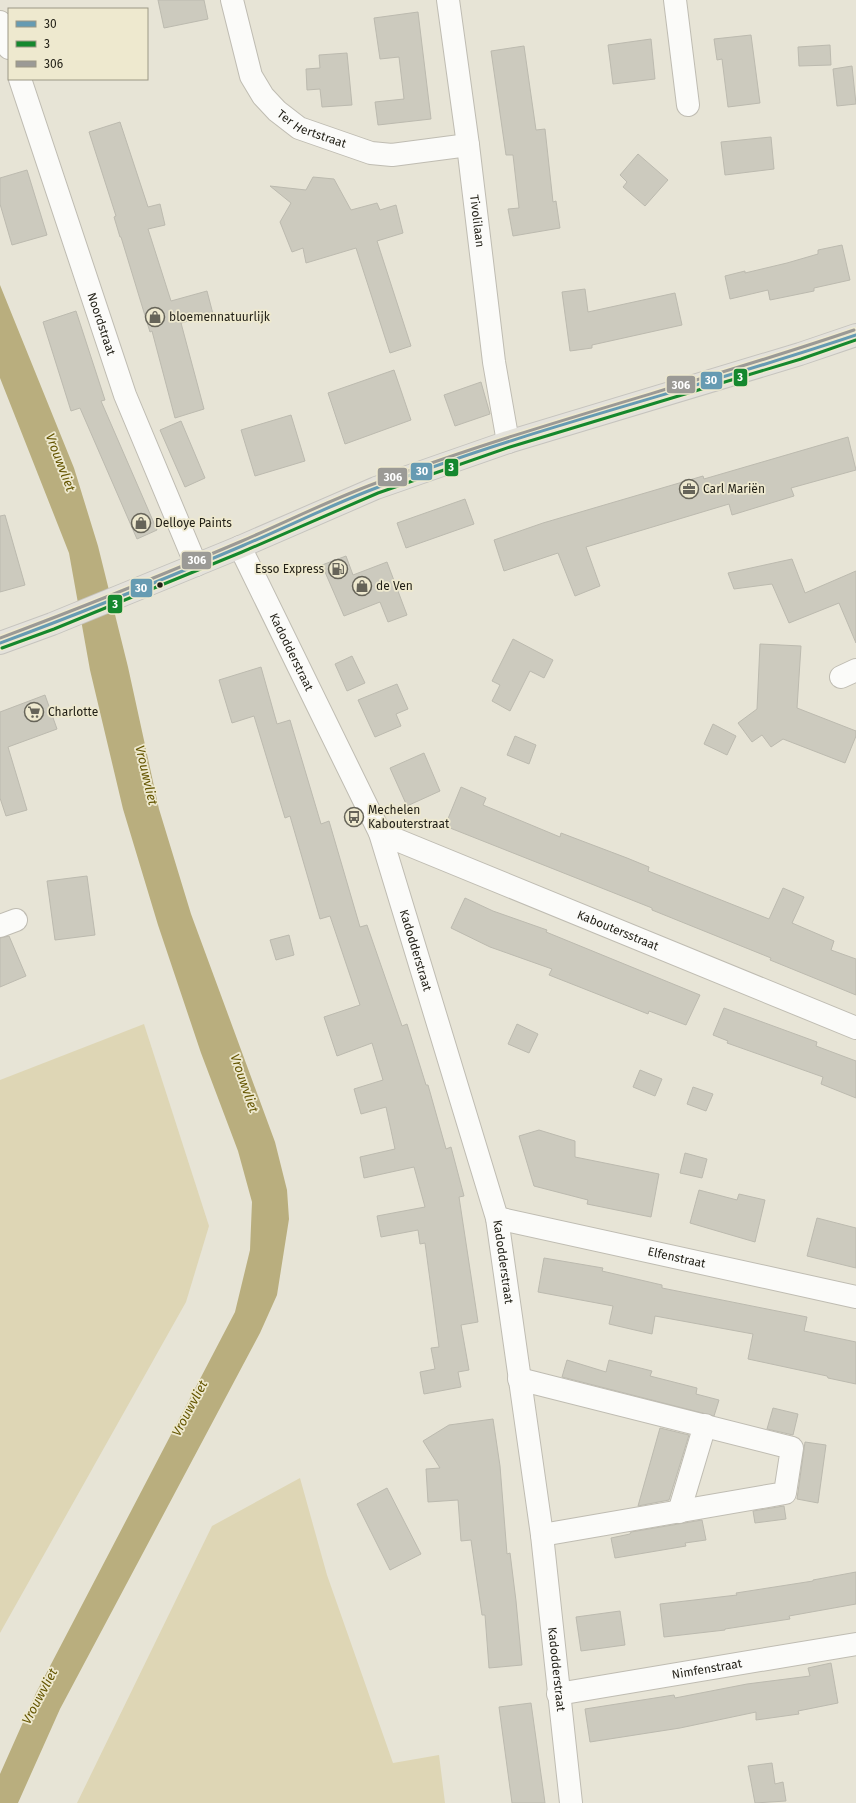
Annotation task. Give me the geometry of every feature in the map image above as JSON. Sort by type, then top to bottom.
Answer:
[{"type":"main road","points":[[0,643],[66,618],[240,547],[376,488],[508,442],[793,356],[856,335]]},
{"type":"street","name":"Ter Hertstraat","points":[[232,0],[251,76],[263,96],[277,111],[299,128],[371,153],[392,155],[468,145]]},
{"type":"street","name":"Tivolilaan","points":[[448,0],[468,145],[494,362],[508,442]]},
{"type":"street","points":[[675,0],[688,105]]},
{"type":"street","points":[[0,22],[8,45]]},
{"type":"street","name":"Noordstraat","points":[[20,80],[125,395],[196,565]]},
{"type":"street","name":"Kadodderstraat","points":[[240,547],[380,833],[497,1218],[542,1535],[571,1803]]},
{"type":"street","name":"Kaboutersstraat","points":[[380,833],[856,1028]]},
{"type":"street","name":"Elfenstraat","points":[[497,1218],[856,1297]]},
{"type":"street","points":[[519,1378],[792,1448],[785,1493],[542,1535]]},
{"type":"street","points":[[679,1512],[705,1425]]},
{"type":"street","name":"Nimfenstraat","points":[[558,1694],[856,1644]]},
{"type":"shaded area","points":[[144,1024],[209,1226],[186,1302],[0,1633],[0,1080]]},
{"type":"shaded area","points":[[300,1478],[327,1575],[393,1763],[439,1755],[445,1803],[77,1803],[212,1526]]},
{"type":"water","name":"Vrouwvliet","points":[[0,285],[74,468],[98,546],[128,667],[159,809],[191,914],[275,1142],[287,1190],[289,1219],[277,1295],[260,1333],[60,1709],[18,1803],[0,1803],[0,1774],[36,1693],[235,1312],[250,1250],[252,1202],[238,1151],[201,1053],[158,925],[123,809],[90,670],[69,553],[0,378]]},
{"type":"building","points":[[158,0],[204,0],[208,19],[164,28]]},
{"type":"building","points":[[418,12],[431,119],[378,125],[375,102],[404,99],[399,57],[380,59],[374,18]]},
{"type":"building","points":[[751,35],[760,103],[728,107],[722,59],[717,60],[714,39]]},
{"type":"building","points":[[651,39],[655,79],[613,84],[608,45]]},
{"type":"building","points":[[830,45],[831,65],[799,66],[798,47]]},
{"type":"building","points":[[524,46],[536,130],[545,129],[553,202],[556,201],[560,228],[513,236],[508,209],[519,208],[513,155],[506,155],[491,51]]},
{"type":"building","points":[[347,53],[352,105],[322,107],[320,89],[307,90],[306,69],[320,68],[319,55]]},
{"type":"building","points":[[852,66],[856,104],[837,106],[833,69]]},
{"type":"building","points":[[120,122],[148,207],[160,204],[165,225],[148,229],[171,301],[207,291],[213,314],[181,323],[204,409],[175,418],[152,331],[150,332],[114,217],[116,216],[89,132]]},
{"type":"building","points":[[771,137],[774,169],[725,175],[721,142]]},
{"type":"building","points":[[638,154],[668,180],[645,206],[623,187],[627,182],[620,175]]},
{"type":"building","points":[[27,170],[47,235],[12,245],[0,204],[0,178]]},
{"type":"building","points":[[313,177],[334,179],[351,210],[377,203],[380,210],[396,205],[403,233],[377,241],[411,346],[390,353],[356,248],[306,263],[303,248],[292,252],[280,222],[291,203],[270,186],[306,190]]},
{"type":"building","points":[[842,245],[850,280],[814,288],[814,291],[770,300],[768,290],[730,299],[725,276],[787,263],[818,254],[818,250]]},
{"type":"building","points":[[585,289],[588,312],[675,293],[682,325],[592,345],[592,348],[570,351],[562,292]]},
{"type":"building","points":[[76,311],[105,400],[101,401],[157,530],[137,539],[80,408],[71,411],[43,322]]},
{"type":"building","points":[[394,370],[411,420],[345,444],[328,393]]},
{"type":"building","points":[[481,382],[490,414],[455,426],[444,395]]},
{"type":"building","points":[[291,415],[305,461],[255,476],[241,430]]},
{"type":"building","points":[[181,421],[205,478],[185,487],[160,430]]},
{"type":"building","points":[[848,437],[856,470],[791,488],[794,496],[732,515],[729,504],[586,547],[600,586],[575,596],[558,553],[504,571],[494,540],[543,523],[703,476],[704,479]]},
{"type":"building","points":[[465,499],[474,524],[406,548],[397,523]]},
{"type":"building","points":[[5,515],[25,585],[0,592],[0,516]]},
{"type":"building","points":[[346,556],[353,575],[387,562],[407,615],[388,622],[380,602],[344,616],[322,565]]},
{"type":"building","points":[[792,559],[805,593],[856,571],[856,643],[839,603],[789,623],[772,584],[734,589],[728,573]]},
{"type":"building","points":[[513,639],[553,660],[544,678],[530,671],[510,711],[492,701],[500,685],[492,681]]},
{"type":"building","points":[[760,644],[801,646],[797,708],[856,731],[856,736],[845,763],[783,739],[771,747],[762,735],[752,742],[738,723],[757,709]]},
{"type":"building","points":[[352,656],[365,683],[347,691],[335,664]]},
{"type":"building","points":[[261,667],[277,724],[290,720],[321,824],[329,821],[360,927],[367,925],[402,1026],[407,1024],[426,1085],[428,1085],[446,1149],[451,1147],[464,1196],[459,1197],[478,1322],[461,1325],[469,1370],[458,1372],[461,1387],[424,1394],[420,1372],[435,1369],[431,1348],[439,1347],[425,1243],[420,1244],[418,1230],[381,1237],[377,1216],[425,1207],[414,1167],[364,1178],[360,1157],[395,1149],[386,1107],[361,1114],[354,1089],[383,1080],[372,1043],[337,1056],[324,1017],[360,1005],[330,916],[320,919],[290,816],[285,818],[254,716],[232,723],[219,680]]},
{"type":"building","points":[[397,684],[408,709],[396,714],[401,726],[375,737],[358,700]]},
{"type":"building","points":[[45,695],[57,729],[8,747],[27,810],[6,816],[0,798],[0,712]]},
{"type":"building","points":[[713,724],[736,736],[727,755],[704,744]]},
{"type":"building","points":[[515,736],[536,745],[529,764],[507,755]]},
{"type":"building","points":[[424,753],[440,791],[407,806],[390,768]]},
{"type":"building","points":[[461,787],[486,798],[483,805],[560,837],[561,833],[627,858],[649,867],[648,871],[769,919],[783,888],[804,897],[792,923],[834,941],[831,950],[856,959],[856,995],[770,960],[771,958],[652,910],[652,908],[445,826]]},
{"type":"building","points":[[87,876],[95,935],[55,940],[47,881]]},
{"type":"building","points":[[465,898],[493,911],[547,930],[546,932],[700,995],[686,1025],[649,1011],[648,1014],[549,975],[552,969],[490,947],[451,928]]},
{"type":"building","points":[[289,935],[294,955],[276,960],[270,940]]},
{"type":"building","points":[[9,936],[26,976],[0,987],[0,938]]},
{"type":"building","points":[[724,1008],[817,1042],[816,1046],[856,1061],[856,1098],[821,1084],[823,1077],[727,1043],[728,1041],[713,1035]]},
{"type":"building","points":[[517,1024],[538,1034],[529,1053],[508,1044]]},
{"type":"building","points":[[640,1070],[662,1079],[655,1096],[633,1087]]},
{"type":"building","points":[[693,1087],[713,1094],[706,1111],[687,1104]]},
{"type":"building","points":[[539,1130],[575,1141],[575,1157],[659,1174],[651,1217],[587,1204],[588,1200],[534,1186],[519,1136]]},
{"type":"building","points":[[685,1153],[707,1159],[702,1178],[680,1173]]},
{"type":"building","points":[[699,1190],[737,1200],[739,1194],[765,1200],[755,1242],[690,1223]]},
{"type":"building","points":[[817,1218],[856,1228],[856,1268],[807,1256]]},
{"type":"building","points":[[544,1258],[603,1268],[602,1271],[662,1285],[662,1288],[807,1317],[804,1331],[856,1342],[856,1384],[828,1378],[827,1376],[748,1359],[753,1334],[655,1316],[652,1334],[609,1324],[613,1306],[538,1292]]},
{"type":"building","points":[[567,1360],[606,1372],[609,1360],[652,1371],[650,1376],[697,1388],[696,1394],[719,1400],[714,1416],[562,1377]]},
{"type":"building","points":[[773,1408],[798,1414],[793,1435],[767,1429]]},
{"type":"building","points":[[493,1419],[500,1466],[507,1554],[510,1553],[522,1665],[489,1668],[485,1615],[482,1615],[471,1540],[461,1541],[458,1500],[428,1502],[426,1469],[440,1468],[423,1441],[449,1425]]},
{"type":"building","points":[[660,1428],[689,1435],[669,1500],[638,1506]]},
{"type":"building","points":[[805,1442],[826,1445],[818,1503],[797,1499]]},
{"type":"building","points":[[387,1488],[421,1554],[390,1570],[357,1504]]},
{"type":"building","points":[[784,1506],[786,1519],[755,1523],[753,1511]]},
{"type":"building","points":[[702,1520],[706,1540],[685,1543],[686,1546],[615,1558],[611,1538],[630,1534],[631,1532]]},
{"type":"building","points":[[856,1572],[856,1604],[789,1616],[790,1619],[725,1630],[664,1637],[660,1604],[737,1595],[736,1593],[813,1581]]},
{"type":"building","points":[[620,1611],[625,1645],[581,1651],[576,1617]]},
{"type":"building","points":[[831,1663],[838,1703],[798,1711],[799,1714],[756,1720],[756,1712],[680,1728],[590,1742],[585,1709],[674,1695],[675,1698],[747,1684],[810,1676],[808,1668]]},
{"type":"building","points":[[531,1703],[545,1803],[512,1803],[499,1707]]},
{"type":"building","points":[[772,1763],[775,1784],[783,1782],[786,1801],[755,1803],[748,1766]]},
{"type":"transit line","name":"306","points":[[0,638],[182,566],[376,483],[495,442],[795,350],[854,330]]},
{"type":"transit line","name":"30","points":[[0,643],[122,596],[359,495],[435,466],[555,427],[796,355],[856,335]]},
{"type":"transit line","name":"3","points":[[2,648],[54,629],[242,552],[378,493],[510,447],[801,359],[856,340]]},
{"type":"place","name":"bloemennatuurlijk","points":[[155,317]]},
{"type":"place","name":"Carl Mariën","points":[[689,489]]},
{"type":"place","name":"Delloye Paints","points":[[141,523]]},
{"type":"place","name":"Esso Express","points":[[338,569]]},
{"type":"place","name":"de Ven","points":[[362,586]]},
{"type":"place","name":"Charlotte","points":[[34,712]]},
{"type":"place","name":"Mechelen Kabouterstraat","points":[[354,817]]}]
